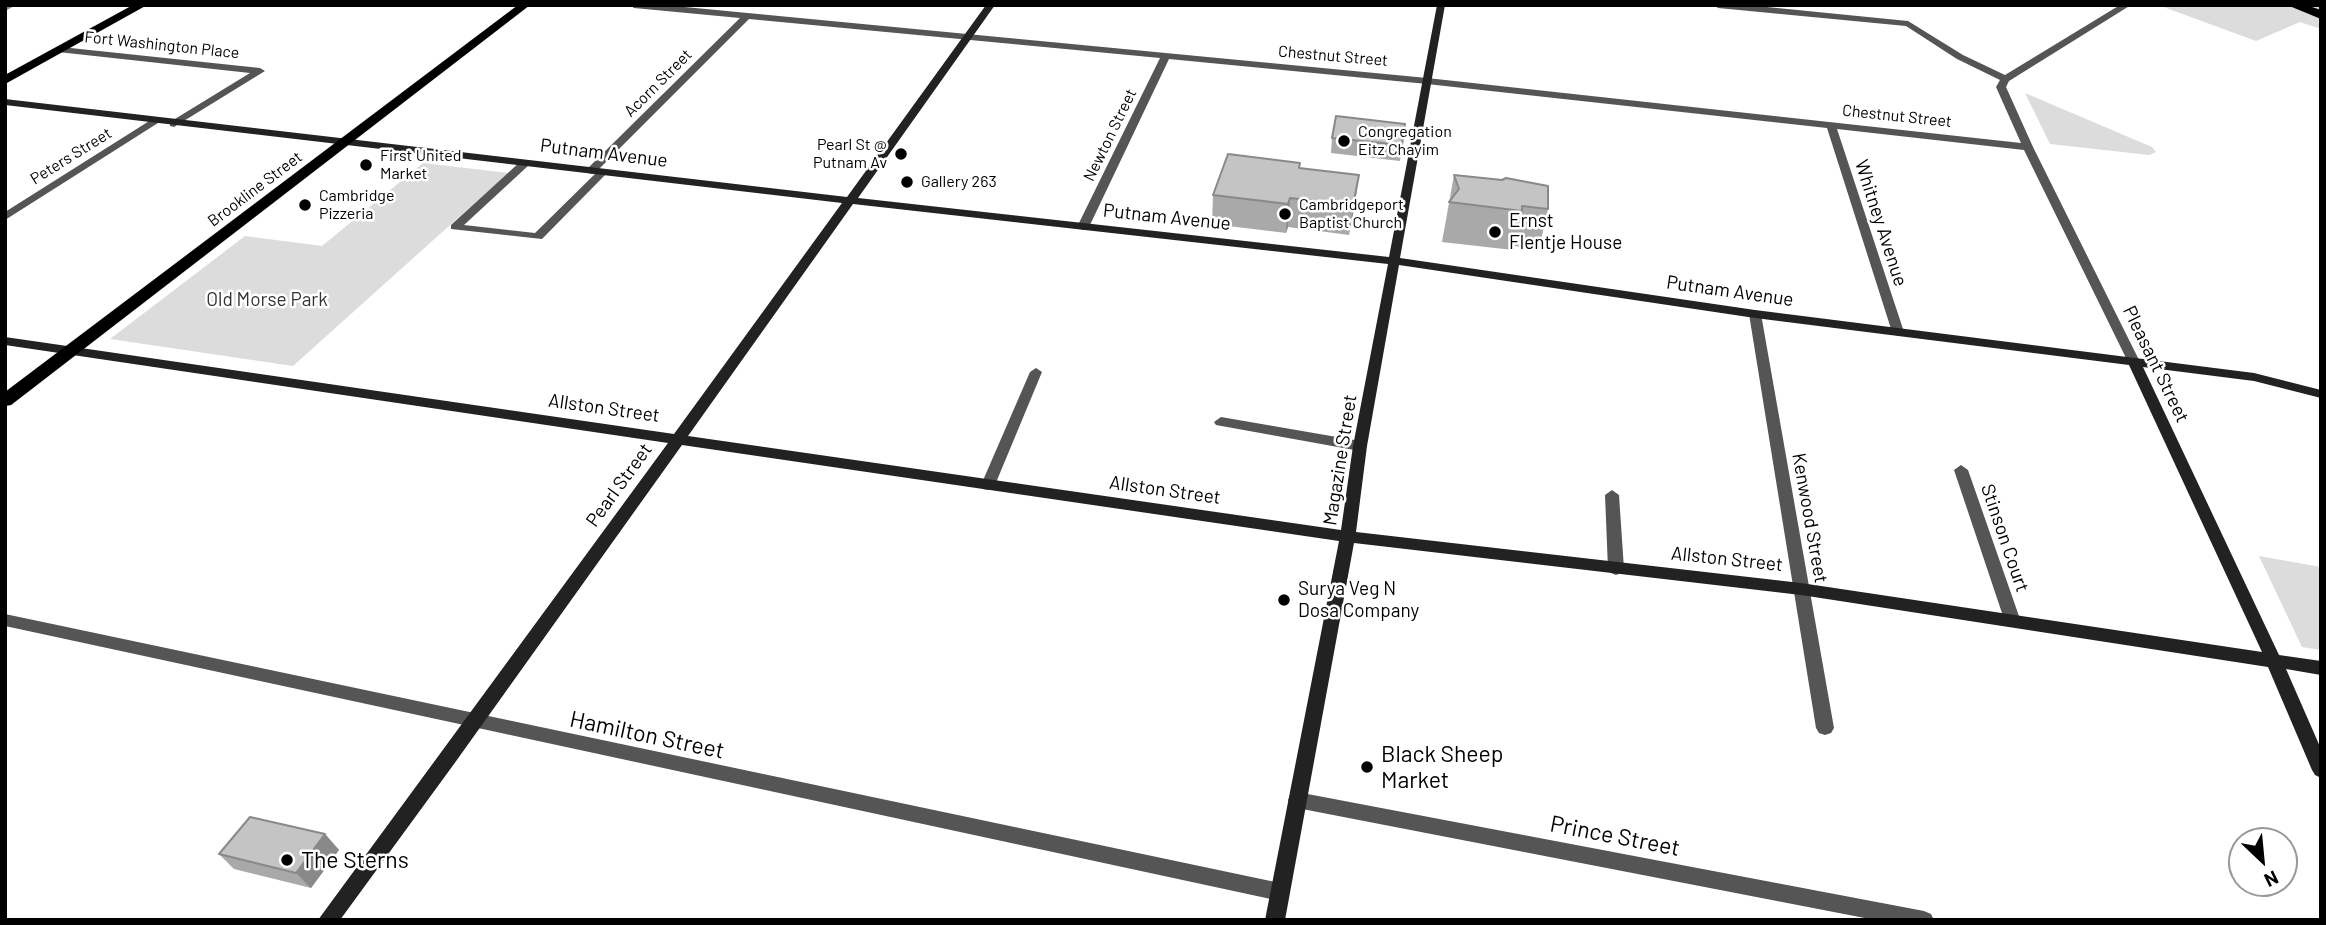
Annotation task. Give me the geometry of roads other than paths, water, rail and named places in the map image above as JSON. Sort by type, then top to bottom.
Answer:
[{"type":"highway","points":[[2294,5],[2321,15]]},
{"type":"main road","points":[[5,80],[142,5]]},
{"type":"main road","name":"Brookline Street","points":[[5,401],[525,5]]},
{"type":"street","name":"Chestnut Street","points":[[634,5],[1427,81],[2028,147]]},
{"type":"street","name":"Pearl Street","points":[[328,920],[476,721],[991,5]]},
{"type":"street","name":"Magazine Street","points":[[1275,920],[1348,537],[1360,446],[1441,5]]},
{"type":"street","points":[[1718,5],[1908,24],[1960,57],[2005,79],[2127,5]]},
{"type":"street","name":"Acorn Street","points":[[525,163],[455,227],[538,237],[596,172],[747,16]]},
{"type":"street","name":"Fort Washington Place","points":[[61,50],[260,71],[174,124]]},
{"type":"street","name":"Newton Street","points":[[1083,227],[1166,56]]},
{"type":"street","name":"Pleasant Street","points":[[2005,79],[2001,87],[2028,147],[2133,360],[2274,660],[2321,770]]},
{"type":"street","name":"Putnam Avenue","points":[[5,102],[174,124],[346,141],[596,172],[1394,261],[1755,314],[2254,377],[2321,394]]},
{"type":"street","name":"Peters Street","points":[[5,217],[154,121]]},
{"type":"street","name":"Whitney Avenue","points":[[1831,125],[1898,332]]},
{"type":"street","name":"Kenwood Street","points":[[1755,314],[1825,728]]},
{"type":"street","name":"Allston Street","points":[[5,341],[1348,537],[1801,589],[2321,668]]},
{"type":"street","points":[[988,485],[1036,372]]},
{"type":"street","points":[[1222,422],[1360,446]]},
{"type":"street","name":"Stinson Court","points":[[1961,470],[2012,619]]},
{"type":"street","points":[[1612,495],[1616,569]]},
{"type":"street","name":"Hamilton Street","points":[[5,620],[1280,891]]},
{"type":"street","name":"Prince Street","points":[[1297,800],[1924,920]]},
{"type":"place","name":"Congregation Eitz Chayim","points":[[1344,141]]},
{"type":"place","name":"Pearl St @ Putnam Av","points":[[901,154]]},
{"type":"place","name":"First United Market","points":[[366,165]]},
{"type":"place","name":"Gallery 263","points":[[907,182]]},
{"type":"place","name":"Cambridge Pizzeria","points":[[305,205]]},
{"type":"place","name":"Cambridgeport Baptist Church","points":[[1285,214]]},
{"type":"place","name":"Ernst Flentje House","points":[[1495,232]]},
{"type":"place","name":"Surya Veg N Dosa Company","points":[[1284,600]]},
{"type":"place","name":"Black Sheep Market","points":[[1367,767]]},
{"type":"place","name":"The Sterns","points":[[287,860]]},
{"type":"park label","name":"Old Morse Park","points":[[267,300]]}]
